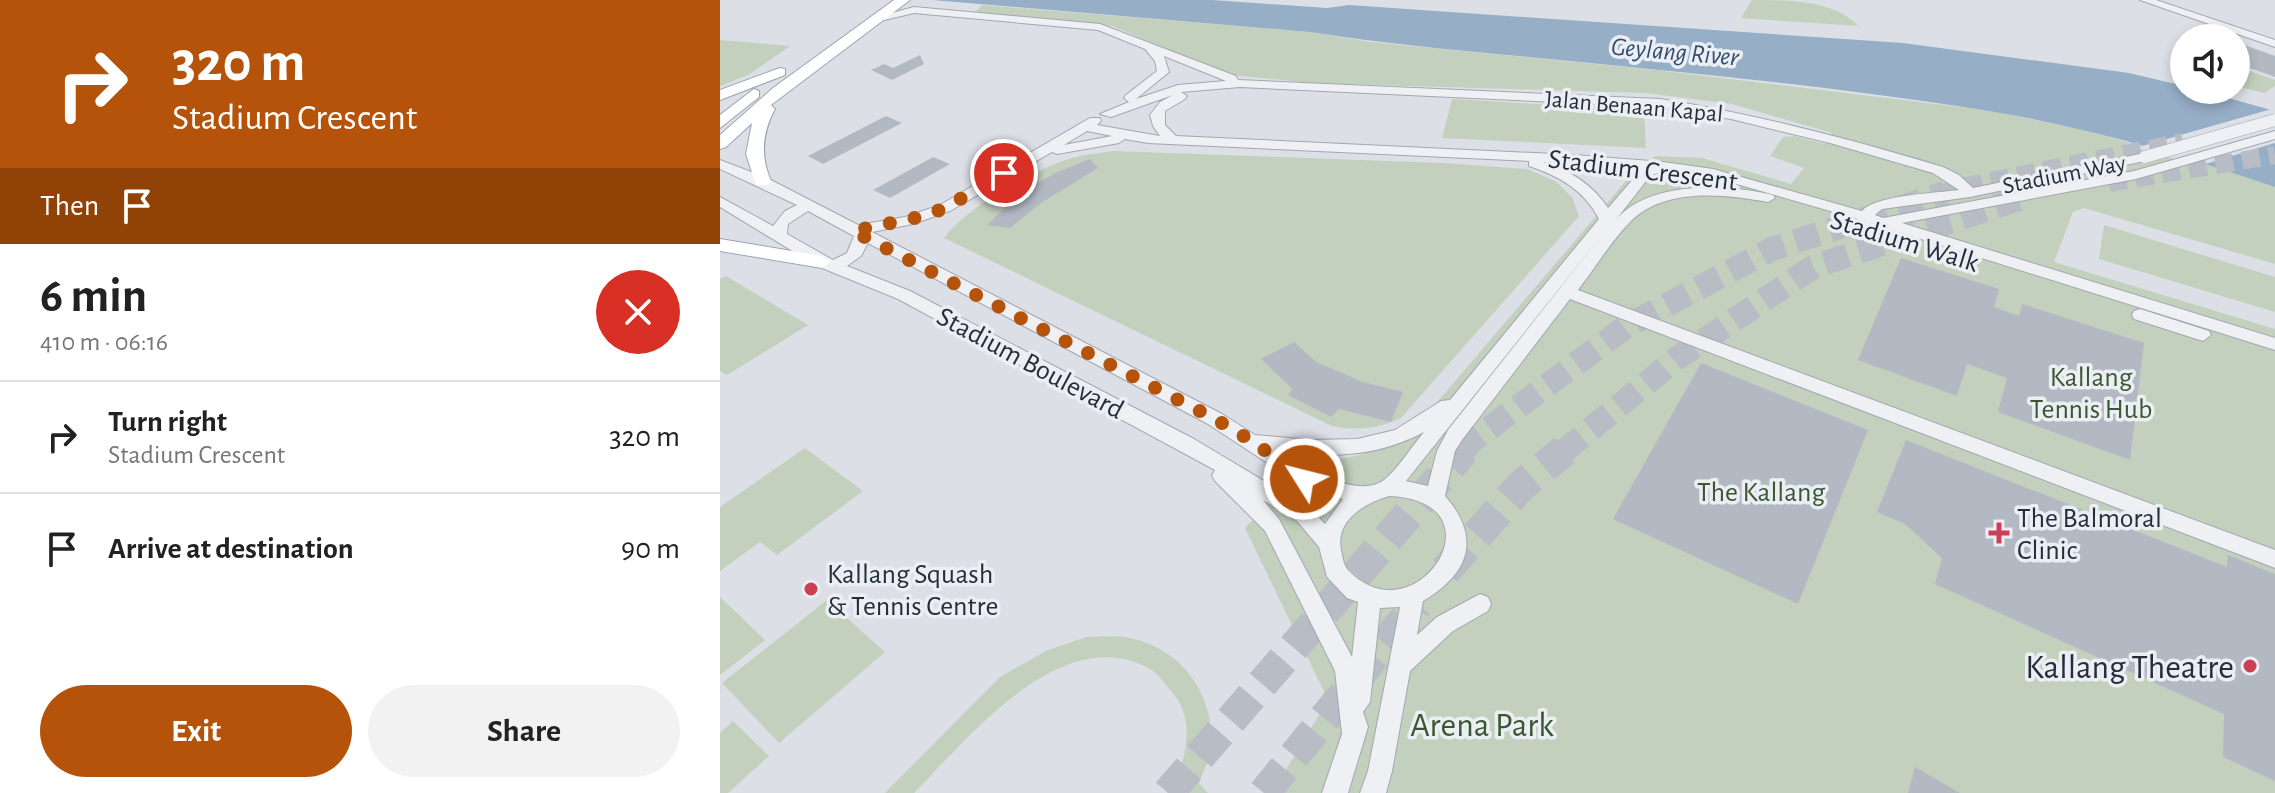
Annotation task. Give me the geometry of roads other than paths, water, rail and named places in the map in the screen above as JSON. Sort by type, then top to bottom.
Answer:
[{"type":"main road","points":[[720,123],[780,72],[880,0]]},
{"type":"main road","points":[[720,144],[778,91],[902,0]]},
{"type":"main road","points":[[720,95],[780,72]]},
{"type":"main road","points":[[762,181],[757,170],[756,128],[778,91]]},
{"type":"main road","points":[[720,245],[826,264]]},
{"type":"street","points":[[2145,0],[2275,44]]},
{"type":"street","name":"Jalan Benaan Kapal","points":[[876,19],[914,10],[1100,27],[1231,79],[1282,86]]},
{"type":"street","name":"Jalan Benaan Kapal","points":[[1028,158],[1085,127],[1150,85],[1163,72],[1161,60],[1147,44]]},
{"type":"street","name":"Jalan Benaan Kapal","points":[[1106,114],[1191,87],[1240,83],[1660,103],[1711,110],[1825,135],[1938,170],[1954,178],[1970,193]]},
{"type":"street","points":[[1172,140],[1155,122],[1156,113],[1171,100],[1216,89],[1282,86]]},
{"type":"street","name":"Stadium Way","points":[[1863,222],[1879,205],[1970,193],[2145,157],[2275,120]]},
{"type":"street","name":"Stadium Crescent","points":[[1085,127],[1148,139],[1509,155],[1664,166],[1744,180],[1863,222]]},
{"type":"street","name":"Stadium Way","points":[[1881,228],[1956,208],[2136,175],[2275,135]]},
{"type":"street","points":[[826,264],[843,263],[854,255],[860,247],[857,233],[945,208],[1028,158],[1093,141],[1148,139]]},
{"type":"street","points":[[1509,155],[1569,177],[1583,187],[1610,226]]},
{"type":"street","name":"Stadium Boulevard","points":[[720,164],[762,181],[1252,441],[1304,479],[1324,488],[1367,494]]},
{"type":"street","name":"Stadium Walk","points":[[1435,498],[1446,451],[1455,435],[1567,292],[1637,182],[1645,173],[1664,166]]},
{"type":"street","points":[[1637,182],[1659,181],[1667,189],[1667,196]]},
{"type":"street","name":"Stadium Walk","points":[[1389,488],[1577,253],[1610,226],[1647,203],[1667,196],[1723,190],[1746,193],[1863,222],[2275,357]]},
{"type":"street","name":"Stadium Boulevard","points":[[720,201],[826,264],[904,295],[1187,444],[1304,515],[1329,543]]},
{"type":"street","points":[[779,238],[781,223],[790,214],[808,206]]},
{"type":"street","points":[[1956,208],[1943,216],[1940,223],[1944,233],[1963,247]]},
{"type":"street","points":[[1881,228],[1963,247],[2275,344]]},
{"type":"street","points":[[1567,292],[2275,559]]},
{"type":"street","points":[[1252,441],[1311,448],[1374,447],[1426,424],[1477,381]]},
{"type":"street","points":[[1187,444],[1255,505],[1272,525],[1346,670],[1354,737]]},
{"type":"street","name":"Stadium Boulevard","points":[[1370,597],[1355,591],[1334,570],[1329,543],[1335,523],[1348,506],[1367,494],[1389,488],[1413,489],[1435,498]]},
{"type":"street","points":[[1335,793],[1354,737],[1370,597],[1391,599],[1413,595],[1436,582],[1446,572],[1457,546],[1453,519],[1435,498]]},
{"type":"street","points":[[1373,793],[1380,771],[1413,595]]},
{"type":"street","points":[[1400,665],[1438,629],[1480,604]]},
{"type":"water","name":"Geylang River","points":[[933,0],[1212,0],[1327,8],[1349,5],[1903,43],[2129,73],[2170,83],[2170,104],[2250,104],[2275,111],[2275,187],[2167,152],[2094,133],[1933,102],[1310,32]]},
{"type":"tunnel","points":[[1941,194],[1962,187],[2183,142]]},
{"type":"tunnel","points":[[2109,183],[2275,155]]},
{"type":"tunnel","points":[[1463,452],[1472,441],[1627,326],[1772,249],[1941,194]]},
{"type":"tunnel","points":[[1563,452],[1676,359],[1813,267],[2027,196]]},
{"type":"tunnel","points":[[1168,793],[1464,450]]},
{"type":"tunnel","points":[[1445,571],[1522,485],[1565,450]]},
{"type":"tunnel","points":[[1264,793],[1417,604]]},
{"type":"place","name":"The Balmoral Clinic","points":[[1999,533]]},
{"type":"place","name":"Kallang Squash & Tennis Centre","points":[[811,589]]},
{"type":"place","name":"Kallang Theatre","points":[[2250,666]]},
{"type":"park label","name":"Kallang Tennis Hub","points":[[2091,392]]},
{"type":"park label","name":"The Kallang","points":[[1761,491]]},
{"type":"park label","name":"Arena Park","points":[[1482,724]]}]
